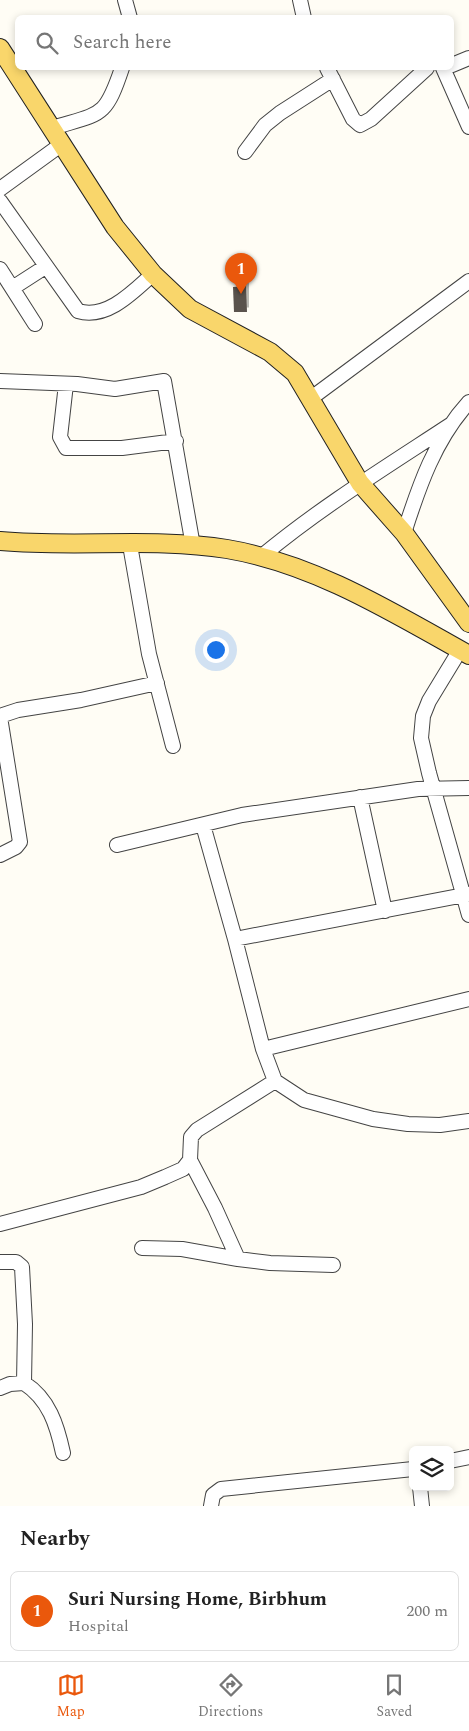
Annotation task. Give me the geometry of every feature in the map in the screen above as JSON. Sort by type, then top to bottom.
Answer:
[{"type":"main road","points":[[0,48],[115,227],[153,274],[190,308],[270,352],[295,373],[360,483],[404,533],[468,621]]},
{"type":"main road","points":[[0,540],[69,545],[130,544],[226,548],[262,556],[336,584],[410,620],[465,652]]},
{"type":"street","points":[[125,0],[129,15]]},
{"type":"street","points":[[300,0],[303,15]]},
{"type":"street","points":[[454,64],[469,58]]},
{"type":"street","points":[[52,128],[82,120],[101,111],[113,95],[121,70]]},
{"type":"street","points":[[245,152],[265,125],[330,73],[352,119],[360,126],[371,119],[425,70]]},
{"type":"street","points":[[447,70],[469,127]]},
{"type":"street","points":[[0,189],[62,144]]},
{"type":"street","points":[[0,201],[74,307],[86,314],[98,312],[120,302],[153,274]]},
{"type":"street","points":[[14,288],[45,267]]},
{"type":"street","points":[[0,269],[36,324]]},
{"type":"street","points":[[310,399],[469,281]]},
{"type":"street","points":[[0,381],[124,388],[162,380],[165,383],[176,441],[193,546]]},
{"type":"street","points":[[66,384],[60,438],[66,448],[122,448],[176,441]]},
{"type":"street","points":[[404,533],[420,485],[440,440],[469,402]]},
{"type":"street","points":[[262,556],[291,532],[360,483],[450,426]]},
{"type":"street","points":[[130,544],[149,654],[173,746]]},
{"type":"street","points":[[465,652],[429,701],[423,716],[421,738],[433,789],[466,895],[469,915]]},
{"type":"street","points":[[0,855],[16,847],[20,842],[0,716],[18,710],[81,700],[157,683]]},
{"type":"street","points":[[117,845],[242,815],[360,797],[433,789],[469,788]]},
{"type":"street","points":[[360,797],[385,911]]},
{"type":"street","points":[[204,824],[263,1049],[275,1082],[304,1100],[373,1120],[440,1125],[469,1121]]},
{"type":"street","points":[[235,939],[466,895]]},
{"type":"street","points":[[263,1049],[469,999]]},
{"type":"street","points":[[238,1258],[216,1208],[190,1160],[191,1137],[197,1130],[275,1082]]},
{"type":"street","points":[[0,1224],[142,1187],[183,1169],[190,1160]]},
{"type":"street","points":[[142,1248],[182,1249],[270,1263],[333,1265]]},
{"type":"street","points":[[0,1262],[16,1262],[22,1267],[25,1324],[24,1383],[47,1406],[54,1419],[63,1453]]},
{"type":"street","points":[[0,1388],[10,1384],[24,1383]]},
{"type":"street","points":[[454,1460],[469,1457]]},
{"type":"street","points":[[211,1506],[213,1495],[221,1489],[409,1470]]},
{"type":"street","points":[[420,1491],[422,1506]]},
{"type":"building","points":[[246,286],[247,312],[234,312],[233,287]]},
{"type":"place","name":"Suri Nursing Home, Birbhum","points":[[241,294]]}]
